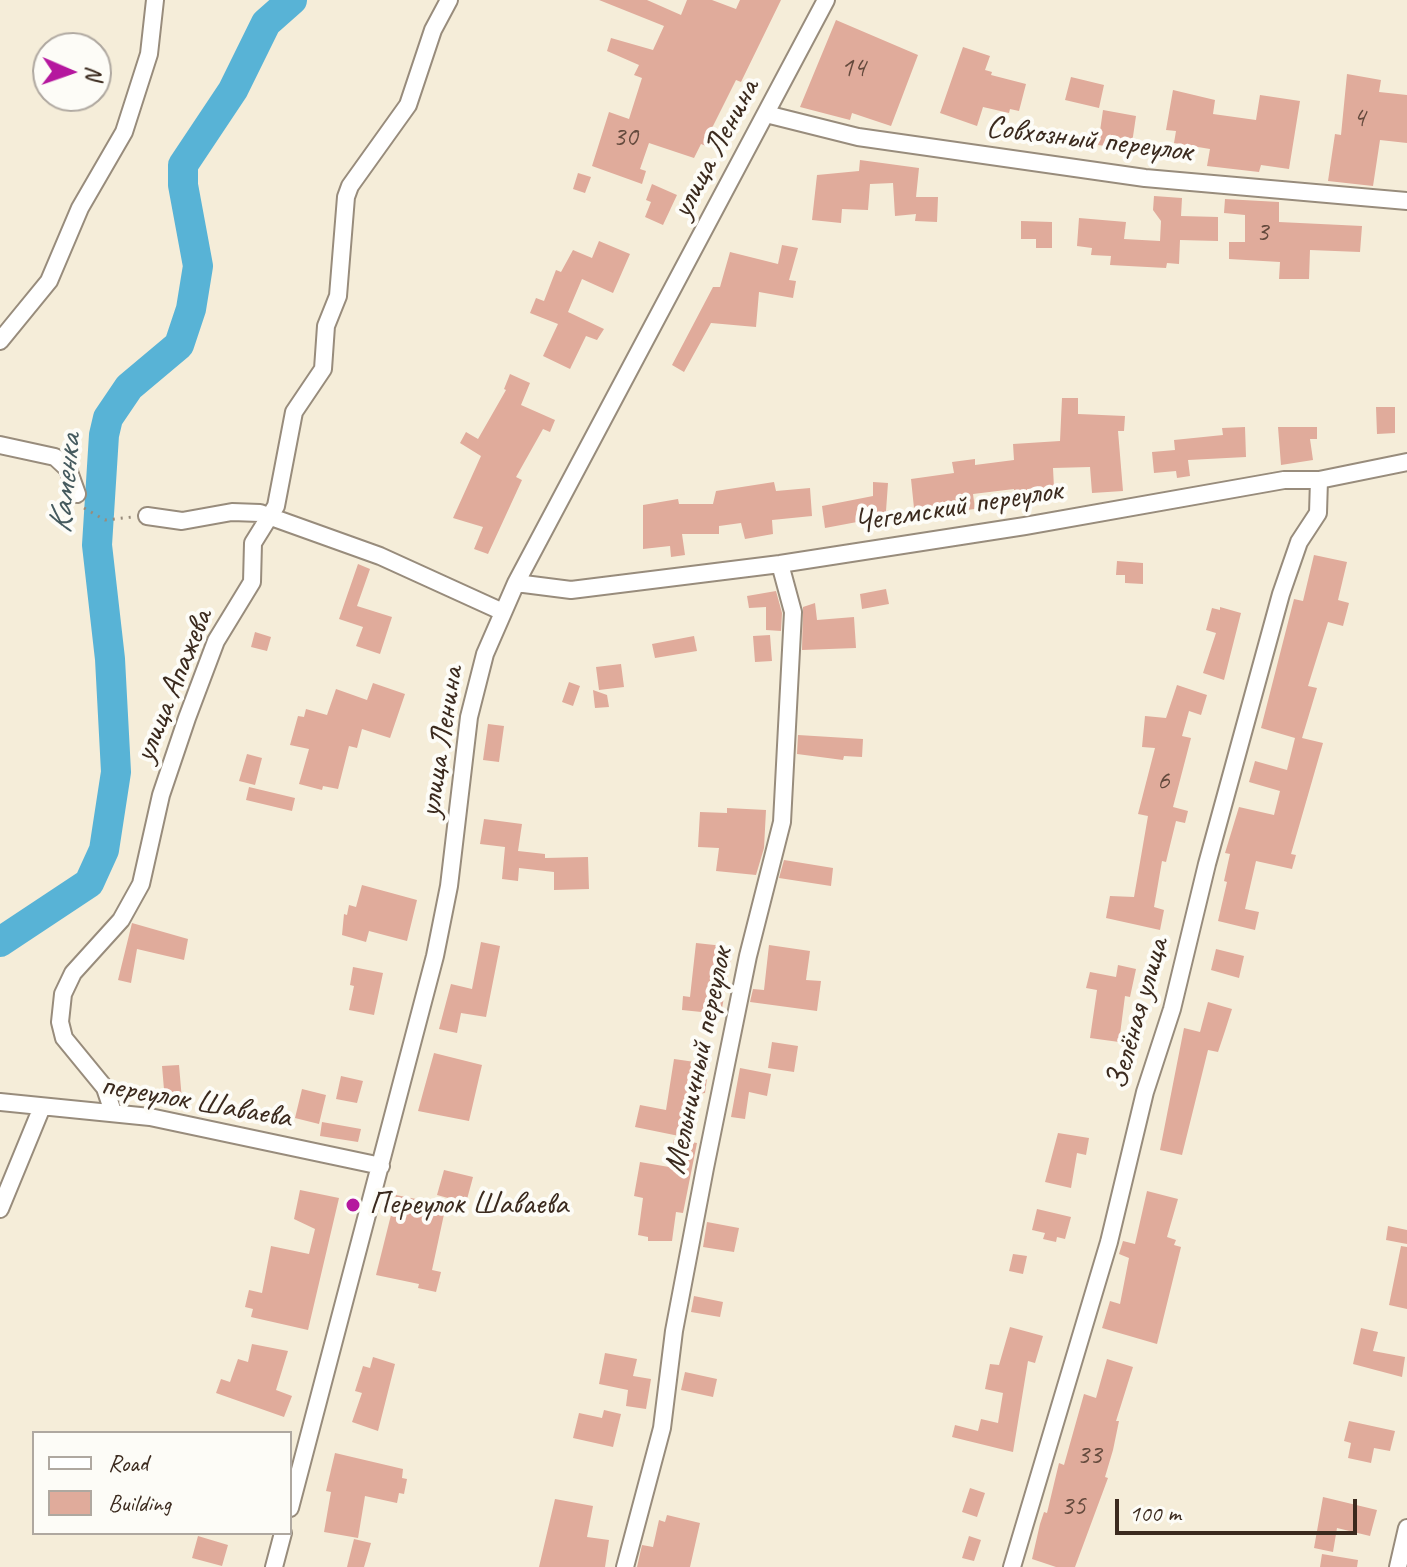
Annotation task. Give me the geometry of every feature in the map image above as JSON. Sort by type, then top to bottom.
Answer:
[{"type":"street","points":[[0,341],[49,281],[80,208],[124,132],[149,54],[155,0]]},
{"type":"street","name":"улица Апажева","points":[[113,1112],[105,1088],[64,1038],[60,1022],[63,994],[73,973],[117,926],[141,884],[161,795],[187,718],[216,641],[249,589],[253,543],[271,516],[286,469],[294,412],[323,369],[326,326],[338,296],[346,197],[355,178],[408,105],[433,30],[449,0]]},
{"type":"street","name":"улица Ленина","points":[[292,1500],[381,1166],[445,905],[473,696],[485,654],[516,583],[826,0]]},
{"type":"street","name":"Совхозный переулок","points":[[766,114],[858,137],[1145,178],[1407,201]]},
{"type":"street","points":[[0,430],[26,450]]},
{"type":"street","points":[[0,445],[63,463],[77,494]]},
{"type":"street","name":"Чегемский переулок","points":[[516,583],[571,590],[780,564],[1025,526],[1284,480],[1319,480],[1407,462]]},
{"type":"street","name":"Зелёная улица","points":[[1012,1567],[1109,1242],[1145,1092],[1172,1009],[1207,864],[1281,594],[1299,542],[1318,513],[1319,480]]},
{"type":"street","points":[[147,516],[182,521],[232,512],[271,516],[438,580],[503,612]]},
{"type":"street","name":"Мельничный переулок","points":[[625,1567],[662,1428],[674,1331],[705,1168],[748,956],[782,822],[793,612],[780,564]]},
{"type":"street","name":"переулок Шаваева","points":[[0,1102],[150,1117],[381,1166]]},
{"type":"street","points":[[0,1209],[42,1107]]},
{"type":"street","points":[[1398,1567],[1407,1528]]},
{"type":"street","points":[[274,1567],[282,1535]]},
{"type":"path","points":[[77,494],[86,511],[97,519],[147,516]]},
{"type":"building","points":[[599,0],[647,0],[681,15],[687,0],[712,0],[736,9],[740,0],[781,0],[741,82],[736,80],[709,134],[715,136],[709,147],[701,144],[694,158],[649,143],[640,169],[646,171],[642,184],[592,166],[609,112],[629,119],[642,78],[634,75],[639,65],[607,51],[611,38],[653,50],[664,26]]},
{"type":"building","points":[[836,20],[918,55],[891,126],[852,113],[850,120],[800,107]]},
{"type":"building","points":[[963,47],[990,56],[985,70],[992,72],[991,75],[1026,84],[1019,111],[1010,109],[1009,113],[983,107],[977,126],[940,113]]},
{"type":"building","points":[[1347,74],[1381,80],[1379,92],[1407,95],[1407,143],[1380,140],[1373,186],[1328,181],[1335,134],[1341,135]]},
{"type":"building","points":[[1071,77],[1104,85],[1099,108],[1065,100]]},
{"type":"building","points":[[1173,90],[1215,100],[1213,114],[1256,120],[1260,95],[1300,101],[1289,169],[1261,165],[1259,172],[1207,166],[1210,149],[1174,143],[1176,131],[1166,130]]},
{"type":"building","points":[[1103,110],[1136,116],[1131,150],[1098,145]]},
{"type":"building","points":[[860,160],[919,168],[916,197],[938,197],[937,222],[915,221],[916,214],[895,216],[893,183],[870,184],[868,210],[842,209],[841,223],[812,220],[817,175],[859,171]]},
{"type":"building","points":[[578,173],[591,177],[585,193],[573,189]]},
{"type":"building","points":[[652,184],[677,195],[663,225],[645,217],[651,202],[646,200]]},
{"type":"building","points":[[1154,196],[1182,198],[1181,216],[1218,217],[1218,241],[1180,240],[1179,264],[1167,263],[1166,268],[1110,265],[1111,256],[1091,255],[1092,248],[1077,246],[1079,218],[1126,222],[1124,239],[1160,241],[1161,221],[1153,210]]},
{"type":"building","points":[[1225,199],[1279,202],[1279,222],[1362,226],[1360,252],[1310,250],[1309,279],[1279,279],[1280,262],[1229,259],[1229,242],[1245,242],[1245,215],[1224,213]]},
{"type":"building","points":[[1021,221],[1052,222],[1052,248],[1036,248],[1036,239],[1021,239]]},
{"type":"building","points":[[599,241],[630,254],[613,293],[582,279],[568,312],[604,329],[597,340],[586,336],[570,369],[543,356],[558,324],[530,313],[536,298],[544,301],[556,270],[561,272],[573,250],[592,258]]},
{"type":"building","points":[[782,245],[798,248],[789,280],[796,281],[793,298],[759,292],[756,327],[711,323],[684,372],[672,365],[713,287],[720,287],[730,252],[778,264]]},
{"type":"building","points":[[510,374],[530,383],[521,405],[555,420],[550,432],[543,429],[516,477],[522,480],[488,554],[474,549],[483,527],[453,518],[481,456],[460,443],[466,432],[478,439],[506,390]]},
{"type":"building","points":[[1062,398],[1078,398],[1078,414],[1125,416],[1124,431],[1118,431],[1123,491],[1092,493],[1090,467],[1053,468],[1054,488],[1027,489],[1028,502],[1014,502],[1014,489],[973,494],[975,509],[940,513],[940,506],[914,508],[911,479],[954,473],[952,462],[975,459],[975,465],[1014,460],[1013,444],[1060,441]]},
{"type":"building","points":[[1376,407],[1395,407],[1395,433],[1377,434]]},
{"type":"building","points":[[1245,427],[1246,457],[1188,460],[1190,476],[1177,478],[1176,471],[1154,473],[1152,452],[1175,450],[1174,440],[1223,435],[1222,428]]},
{"type":"building","points":[[1278,427],[1317,427],[1317,439],[1310,439],[1313,460],[1281,465]]},
{"type":"building","points":[[774,482],[776,491],[810,488],[812,516],[772,520],[773,534],[745,539],[741,523],[719,526],[719,534],[682,534],[685,555],[671,557],[670,546],[643,549],[643,505],[678,499],[679,504],[713,504],[716,491]]},
{"type":"building","points":[[873,482],[888,483],[886,511],[895,510],[898,522],[873,526],[873,519],[825,528],[822,506],[873,496]]},
{"type":"building","points":[[1314,555],[1347,562],[1338,600],[1349,603],[1343,626],[1328,622],[1308,686],[1317,688],[1302,738],[1323,743],[1291,854],[1296,855],[1292,869],[1256,861],[1245,909],[1259,912],[1255,930],[1218,921],[1230,854],[1225,853],[1239,807],[1274,815],[1280,791],[1249,782],[1255,761],[1287,770],[1295,738],[1261,728],[1294,599],[1303,601]]},
{"type":"building","points":[[1117,561],[1143,563],[1143,584],[1125,583],[1125,575],[1116,575]]},
{"type":"building","points":[[358,564],[370,569],[357,606],[392,617],[380,654],[356,646],[363,627],[339,619]]},
{"type":"building","points":[[886,589],[889,604],[862,609],[860,594]]},
{"type":"building","points":[[776,591],[782,613],[781,631],[766,630],[766,607],[749,608],[747,596]]},
{"type":"building","points":[[815,603],[817,620],[854,617],[856,648],[802,650],[803,607]]},
{"type":"building","points":[[1220,607],[1241,613],[1224,680],[1203,673],[1216,633],[1206,630],[1212,608],[1220,610]]},
{"type":"building","points":[[255,632],[271,637],[267,651],[251,647]]},
{"type":"building","points":[[770,635],[772,661],[755,662],[753,636]]},
{"type":"building","points":[[694,636],[697,651],[655,658],[652,644]]},
{"type":"building","points":[[621,664],[624,687],[599,690],[596,667]]},
{"type":"building","points":[[569,682],[580,686],[573,706],[562,702]]},
{"type":"building","points":[[373,683],[405,694],[390,738],[362,729],[357,748],[349,746],[338,789],[323,786],[322,790],[299,784],[309,749],[290,745],[298,716],[304,717],[306,709],[327,715],[336,689],[367,700]]},
{"type":"building","points":[[1177,685],[1207,695],[1201,715],[1189,711],[1182,736],[1191,738],[1173,807],[1188,811],[1185,823],[1176,821],[1166,862],[1162,861],[1154,907],[1164,910],[1160,930],[1106,918],[1110,896],[1134,897],[1148,816],[1138,814],[1155,748],[1142,747],[1145,716],[1166,718]]},
{"type":"building","points":[[593,690],[607,695],[609,707],[595,708]]},
{"type":"building","points":[[488,724],[504,726],[499,762],[483,760]]},
{"type":"building","points":[[798,735],[863,739],[862,757],[844,756],[843,760],[797,754]]},
{"type":"building","points":[[247,754],[262,758],[255,785],[239,781]]},
{"type":"building","points":[[249,787],[295,798],[292,811],[246,800]]},
{"type":"building","points":[[727,808],[766,810],[764,848],[756,875],[716,871],[719,848],[698,847],[700,812],[727,813]]},
{"type":"building","points":[[484,819],[522,824],[518,851],[545,854],[545,858],[588,857],[589,889],[554,890],[554,872],[519,868],[518,881],[502,879],[505,847],[480,844]]},
{"type":"building","points":[[784,860],[833,868],[831,886],[779,878]]},
{"type":"building","points":[[362,885],[417,900],[407,941],[369,931],[366,942],[342,935],[344,914],[347,915],[349,905],[356,907]]},
{"type":"building","points":[[132,923],[188,939],[184,960],[137,949],[131,983],[118,980]]},
{"type":"building","points":[[481,942],[500,946],[486,1017],[461,1013],[457,1033],[439,1029],[451,984],[472,989]]},
{"type":"building","points":[[696,943],[733,947],[721,1014],[682,1010],[683,996],[690,997]]},
{"type":"building","points":[[769,945],[810,951],[806,980],[821,981],[817,1011],[750,1002],[753,989],[764,990]]},
{"type":"building","points":[[1216,949],[1244,956],[1239,978],[1211,970]]},
{"type":"building","points":[[1118,965],[1136,969],[1130,997],[1125,996],[1119,1042],[1090,1038],[1097,990],[1086,988],[1090,972],[1116,977]]},
{"type":"building","points":[[353,967],[383,973],[374,1015],[349,1010],[354,986],[350,985]]},
{"type":"building","points":[[1208,1002],[1232,1009],[1225,1031],[1218,1052],[1208,1050],[1182,1155],[1160,1150],[1184,1028],[1200,1032]]},
{"type":"building","points":[[772,1042],[798,1046],[794,1072],[768,1068]]},
{"type":"building","points":[[434,1053],[482,1065],[469,1121],[418,1111]]},
{"type":"building","points":[[674,1059],[709,1064],[705,1093],[687,1095],[679,1136],[635,1127],[640,1105],[666,1110]]},
{"type":"building","points":[[179,1065],[182,1100],[165,1101],[162,1066]]},
{"type":"building","points":[[740,1068],[771,1074],[767,1096],[749,1092],[745,1119],[731,1117]]},
{"type":"building","points":[[341,1076],[363,1081],[357,1103],[336,1099]]},
{"type":"building","points":[[302,1089],[326,1095],[319,1124],[295,1118]]},
{"type":"building","points":[[322,1122],[361,1129],[358,1142],[320,1136]]},
{"type":"building","points":[[1058,1133],[1089,1138],[1086,1155],[1077,1153],[1071,1188],[1045,1182]]},
{"type":"building","points":[[674,1139],[697,1143],[683,1213],[676,1212],[672,1241],[648,1241],[648,1237],[638,1235],[643,1198],[634,1196],[640,1162],[669,1167]]},
{"type":"building","points":[[444,1170],[473,1177],[466,1203],[437,1195]]},
{"type":"building","points":[[300,1190],[339,1198],[308,1330],[251,1317],[253,1309],[245,1307],[249,1290],[262,1293],[271,1246],[309,1254],[315,1229],[294,1219]]},
{"type":"building","points":[[1147,1191],[1178,1199],[1167,1237],[1176,1240],[1174,1245],[1181,1247],[1157,1344],[1102,1328],[1110,1301],[1120,1304],[1129,1258],[1119,1254],[1123,1241],[1135,1244]]},
{"type":"building","points":[[396,1195],[446,1205],[432,1270],[441,1272],[436,1292],[418,1288],[419,1284],[376,1275]]},
{"type":"building","points":[[1037,1209],[1071,1217],[1065,1239],[1057,1237],[1056,1242],[1043,1239],[1045,1233],[1032,1230]]},
{"type":"building","points":[[707,1222],[739,1228],[734,1252],[703,1247]]},
{"type":"building","points":[[1388,1226],[1407,1230],[1407,1244],[1386,1240]]},
{"type":"building","points":[[1401,1246],[1407,1247],[1407,1309],[1389,1305]]},
{"type":"building","points":[[1013,1254],[1027,1256],[1023,1274],[1009,1271]]},
{"type":"building","points":[[694,1296],[723,1302],[720,1317],[691,1312]]},
{"type":"building","points":[[1010,1327],[1043,1336],[1035,1363],[1028,1361],[1013,1452],[952,1437],[955,1425],[978,1431],[981,1419],[998,1423],[1003,1393],[985,1389],[990,1364],[999,1365]]},
{"type":"building","points":[[1361,1328],[1378,1332],[1373,1351],[1405,1357],[1402,1377],[1353,1364]]},
{"type":"building","points":[[252,1344],[288,1351],[276,1390],[292,1396],[284,1417],[216,1393],[221,1379],[230,1382],[238,1359],[248,1362]]},
{"type":"building","points":[[605,1353],[637,1359],[633,1376],[651,1379],[646,1409],[626,1406],[628,1390],[599,1384]]},
{"type":"building","points":[[373,1357],[395,1364],[378,1431],[352,1422],[362,1393],[355,1391],[363,1366],[370,1368]]},
{"type":"building","points":[[1107,1359],[1133,1367],[1116,1421],[1119,1421],[1105,1477],[1108,1478],[1075,1567],[1056,1567],[1032,1559],[1040,1524],[1044,1512],[1047,1513],[1059,1463],[1064,1465],[1084,1394],[1096,1398]]},
{"type":"building","points":[[685,1372],[717,1379],[713,1397],[681,1390]]},
{"type":"building","points":[[604,1410],[621,1414],[613,1447],[573,1438],[579,1413],[602,1418]]},
{"type":"building","points":[[1349,1421],[1395,1431],[1390,1451],[1374,1448],[1371,1463],[1348,1458],[1351,1443],[1344,1441]]},
{"type":"building","points":[[335,1453],[403,1469],[402,1478],[407,1479],[404,1494],[399,1493],[397,1503],[365,1496],[358,1538],[324,1532],[331,1492],[326,1491]]},
{"type":"building","points":[[970,1488],[985,1493],[977,1517],[962,1512]]},
{"type":"building","points":[[1323,1497],[1377,1510],[1370,1536],[1337,1528],[1333,1552],[1314,1548]]},
{"type":"building","points":[[555,1499],[593,1506],[587,1537],[609,1540],[605,1567],[539,1567]]},
{"type":"building","points":[[667,1515],[700,1523],[690,1567],[637,1567],[642,1545],[653,1547],[659,1520],[665,1522]]},
{"type":"building","points":[[198,1536],[228,1545],[222,1566],[192,1558]]},
{"type":"building","points":[[969,1536],[981,1540],[974,1561],[962,1558]]},
{"type":"building","points":[[354,1539],[371,1543],[364,1567],[347,1567]]},
{"type":"building","points":[[1322,1554],[1358,1560],[1357,1567],[1320,1567]]},
{"type":"waterway","name":"Каменка","points":[[0,942],[89,883],[104,850],[116,772],[110,659],[97,545],[104,435],[108,418],[129,387],[179,345],[191,309],[198,266],[183,185],[183,165],[233,90],[266,23],[292,0]]},
{"type":"place","name":"Переулок Шаваева","points":[[353,1205]]}]
